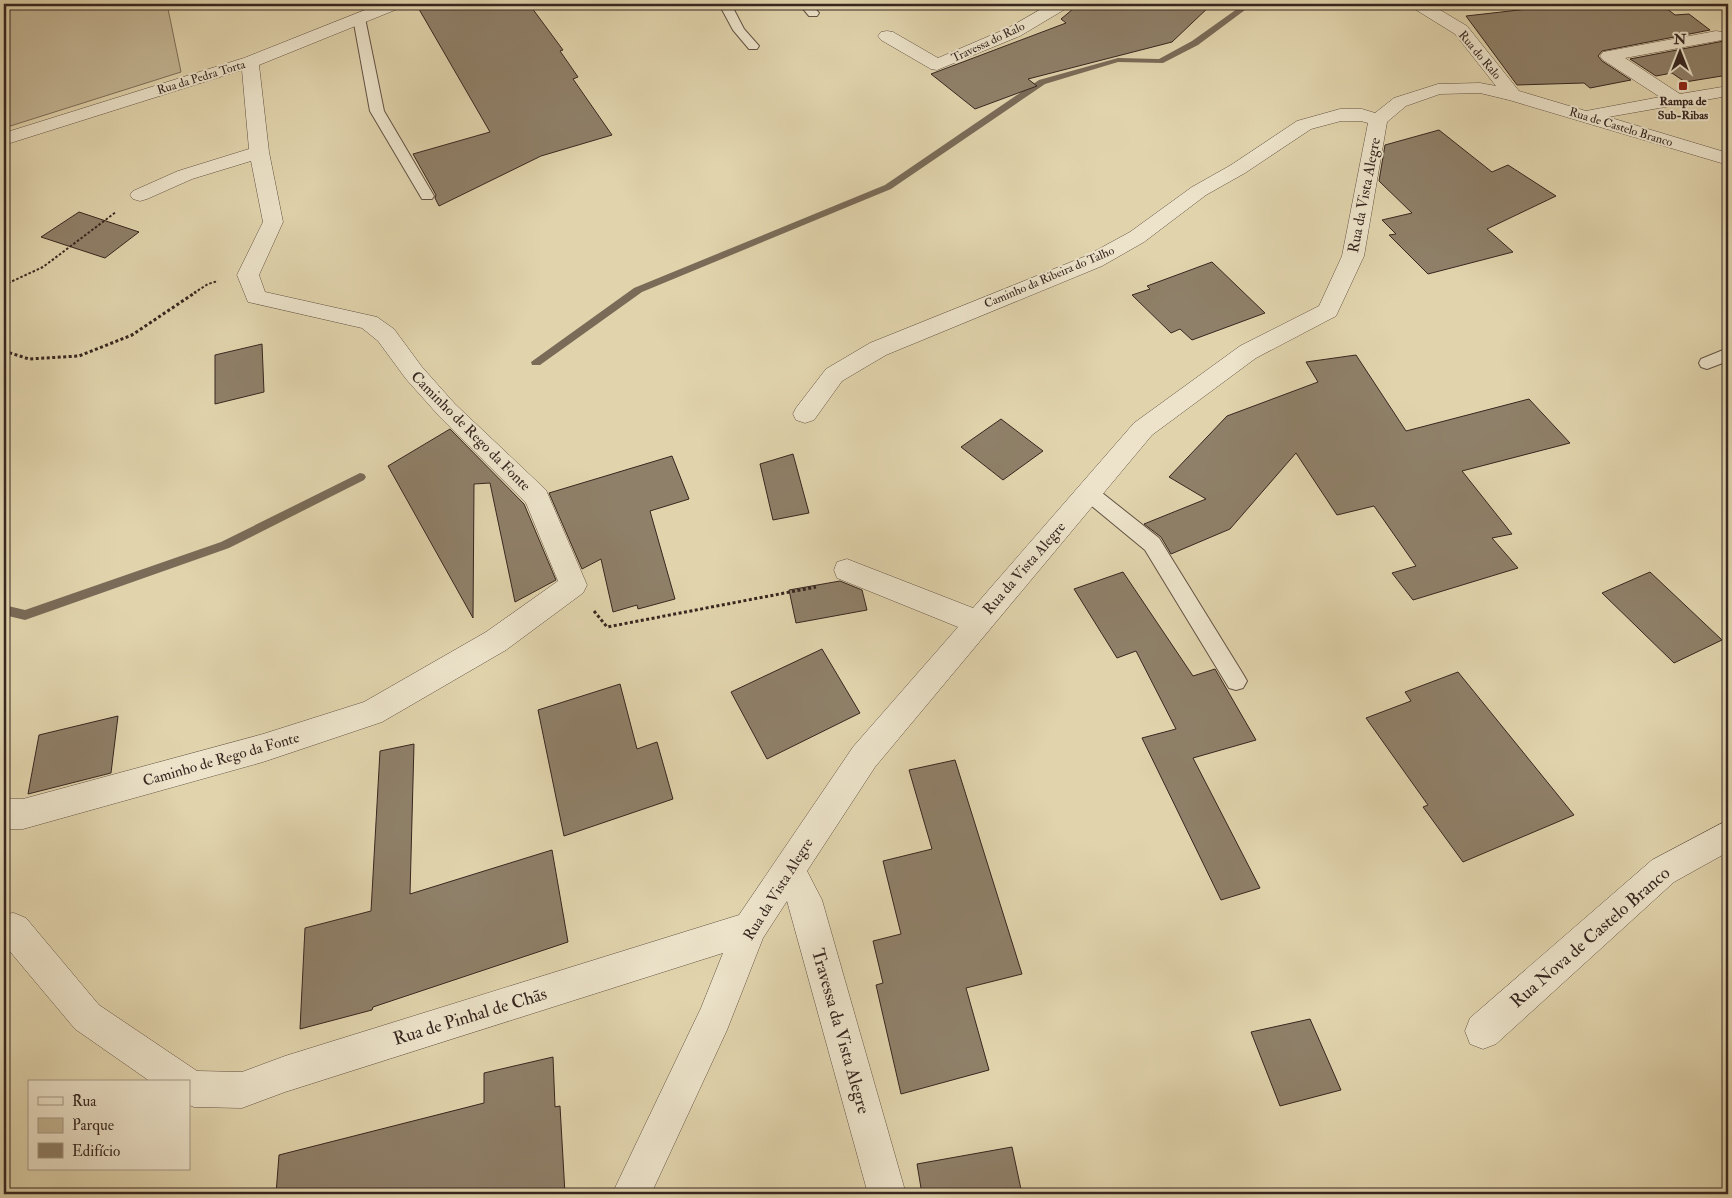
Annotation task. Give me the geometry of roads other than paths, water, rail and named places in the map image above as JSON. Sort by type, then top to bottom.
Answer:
[{"type":"street","name":"Rua da Pedra Torta","points":[[4,138],[250,62],[394,4]]},
{"type":"street","name":"Travessa do Ralo","points":[[888,36],[937,65],[1014,32],[1062,4]]},
{"type":"street","name":"Rua do Ralo","points":[[1419,4],[1462,30],[1513,95]]},
{"type":"street","points":[[1677,100],[1632,73],[1609,56],[1716,36]]},
{"type":"street","points":[[140,194],[185,175],[259,152],[250,62]]},
{"type":"street","name":"Rua da Vista Alegre","points":[[631,1194],[715,1018],[750,928],[864,758],[977,622],[1144,429],[1248,352],[1328,310],[1353,256],[1378,120],[1400,102],[1438,88],[1480,88],[1513,95]]},
{"type":"street","points":[[1585,116],[1728,91]]},
{"type":"street","name":"Rua de Castelo Branco","points":[[1513,95],[1728,159]]},
{"type":"street","name":"Caminho da Ribeira do Talho","points":[[805,414],[834,375],[878,349],[1094,261],[1137,237],[1199,191],[1238,169],[1304,125],[1340,115],[1362,115],[1378,120]]},
{"type":"street","name":"Caminho de Rego da Fonte","points":[[4,814],[23,814],[43,809],[263,748],[372,713],[496,641],[573,585],[537,497],[447,410],[414,373],[386,335],[369,322],[256,297],[248,275],[273,222],[259,152]]},
{"type":"street","points":[[857,573],[977,622]]},
{"type":"street","name":"Rua Nova de Castelo Branco","points":[[1483,1031],[1663,871],[1728,835]]},
{"type":"street","name":"Travessa da Vista Alegre","points":[[788,871],[805,900],[887,1194]]},
{"type":"street","name":"Rua de Pinhal de Chãs","points":[[190,1087],[194,1089],[242,1090],[286,1074],[750,928]]},
{"type":"street","points":[[4,931],[14,930],[87,1017],[180,1080]]},
{"type":"lane","points":[[725,4],[739,30],[753,46]]},
{"type":"lane","points":[[359,18],[377,111],[427,196]]},
{"type":"lane","points":[[1707,363],[1728,354]]},
{"type":"lane","points":[[1089,493],[1152,544],[1236,682]]},
{"type":"waterway","points":[[536,362],[638,290],[888,187],[1042,82],[1118,60],[1160,61],[1195,43],[1249,4]]},
{"type":"waterway","points":[[4,610],[25,615],[225,545],[360,477]]},
{"type":"place","name":"Rampa de Sub-Ribas","points":[[1683,86]]}]
